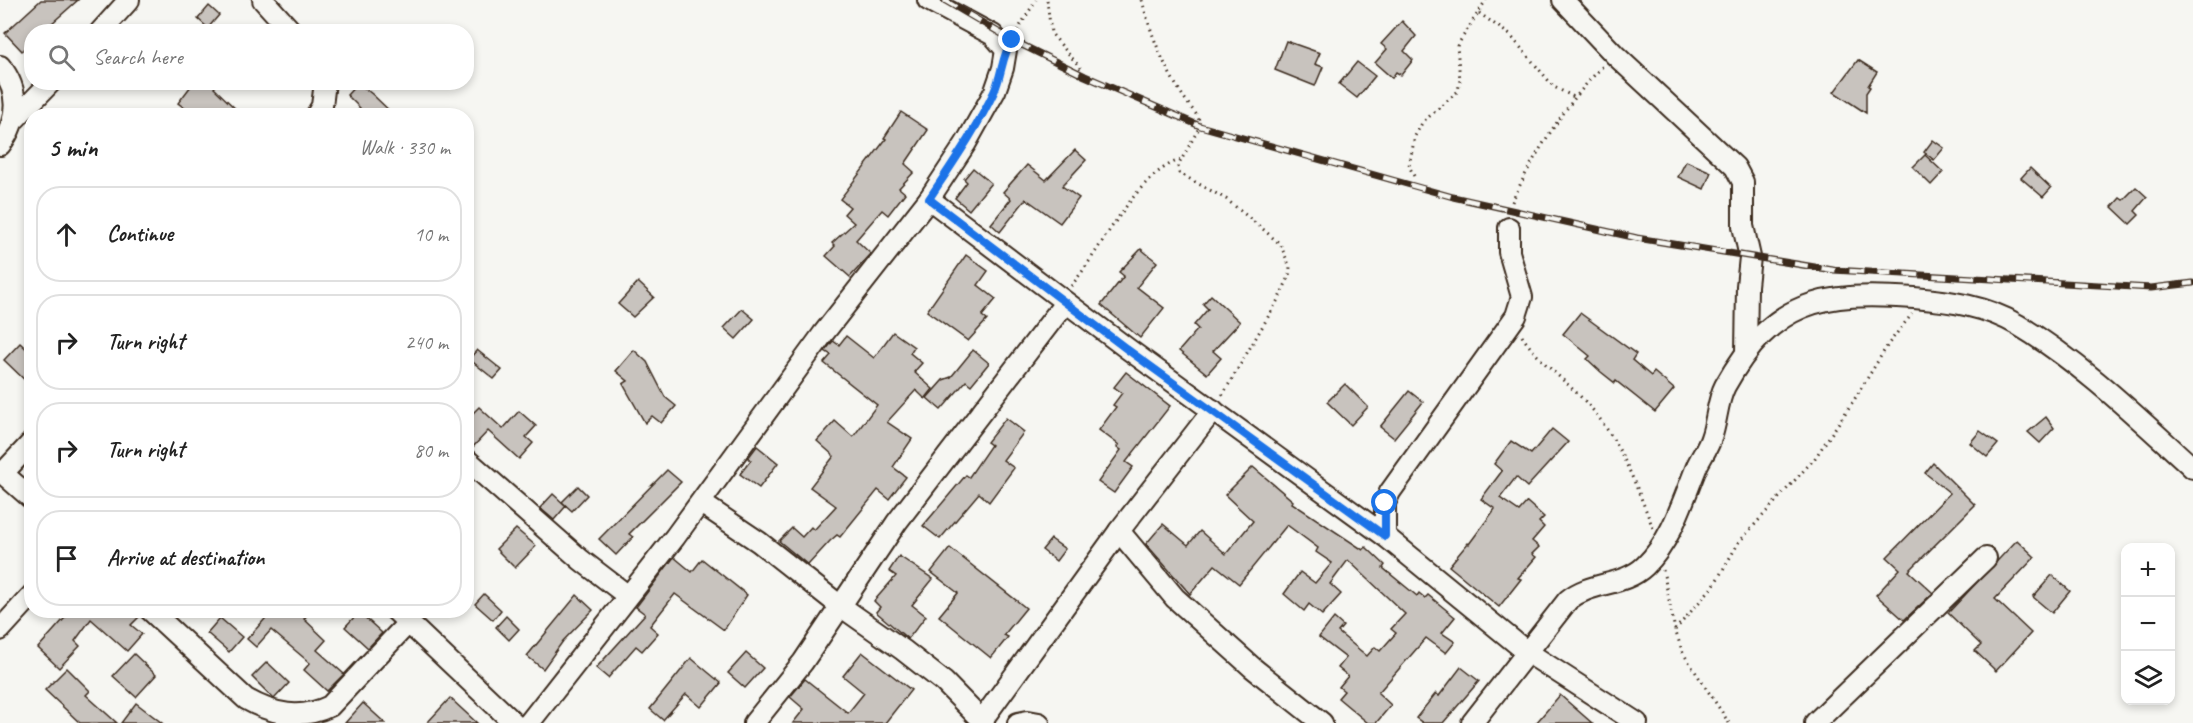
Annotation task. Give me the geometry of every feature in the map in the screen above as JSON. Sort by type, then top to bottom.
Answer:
[{"type":"street","points":[[107,24],[129,0]]},
{"type":"street","points":[[263,0],[285,24]]},
{"type":"street","points":[[529,723],[701,503],[830,325],[929,199],[966,143],[994,91],[1003,68],[1005,50],[993,35],[928,0]]},
{"type":"street","points":[[1563,0],[1615,55],[1735,167],[1743,182],[1743,226],[1750,256],[1746,353]]},
{"type":"street","points":[[0,66],[7,74],[14,92],[15,119]]},
{"type":"street","points":[[26,108],[43,90]]},
{"type":"street","points":[[321,108],[324,90]]},
{"type":"street","points":[[0,145],[15,119],[24,110]]},
{"type":"street","points":[[929,199],[1063,301],[1385,536],[1527,652],[1636,723]]},
{"type":"street","points":[[1385,536],[1385,503],[1390,492],[1438,421],[1513,322],[1522,297],[1509,252],[1509,228]]},
{"type":"street","points":[[1472,723],[1555,615],[1579,591],[1631,577],[1660,548],[1711,441],[1723,388],[1762,332],[1787,316],[1820,300],[1855,295],[1929,299],[1949,301],[1995,313],[2035,336],[2086,374],[2193,468]]},
{"type":"street","points":[[754,723],[803,662],[839,605],[897,522],[1063,301]]},
{"type":"street","points":[[701,503],[759,542],[839,605],[944,682],[982,722],[1119,531],[1213,410]]},
{"type":"street","points":[[24,450],[2,472],[24,492]]},
{"type":"street","points":[[474,466],[581,560],[628,596]]},
{"type":"street","points":[[1119,531],[1175,598],[1253,668],[1322,723]]},
{"type":"street","points":[[1815,723],[1986,558]]},
{"type":"street","points":[[0,630],[24,604]]},
{"type":"street","points":[[159,618],[246,699],[265,710],[292,715],[316,713],[330,706],[401,618]]},
{"type":"street","points":[[403,618],[514,723]]},
{"type":"street","points":[[1018,723],[1028,721],[1039,723]]},
{"type":"path","points":[[1005,50],[1036,0]]},
{"type":"path","points":[[1047,0],[1051,33],[1083,71]]},
{"type":"path","points":[[1142,0],[1163,59],[1186,102],[1199,119],[1200,126],[1180,160],[1179,173],[1227,199],[1264,230],[1280,244],[1290,267],[1290,278],[1280,298],[1213,410]]},
{"type":"path","points":[[1414,176],[1409,166],[1415,136],[1422,123],[1458,91],[1460,80],[1457,46],[1486,0]]},
{"type":"path","points":[[1479,13],[1510,34],[1554,87],[1576,98]]},
{"type":"path","points":[[1512,202],[1526,172],[1576,98],[1615,55]]},
{"type":"path","points":[[1063,301],[1150,180],[1160,169],[1180,160]]},
{"type":"path","points":[[1675,630],[1714,585],[1739,542],[1815,458],[1854,400],[1888,343],[1911,315],[1929,299]]},
{"type":"path","points":[[1513,322],[1534,352],[1593,409],[1618,445],[1640,490],[1660,548],[1675,630],[1683,653],[1729,723]]},
{"type":"building","points":[[41,0],[78,0],[51,24],[24,24],[24,49],[22,51],[5,33]]},
{"type":"building","points":[[209,6],[219,15],[211,24],[204,24],[198,19]]},
{"type":"building","points":[[1402,21],[1416,36],[1404,51],[1413,60],[1401,75],[1396,72],[1392,78],[1375,63],[1387,49],[1381,44]]},
{"type":"building","points":[[1286,41],[1320,53],[1315,64],[1323,67],[1315,86],[1275,70]]},
{"type":"building","points":[[1858,60],[1877,72],[1866,93],[1866,113],[1834,92]]},
{"type":"building","points":[[1357,62],[1375,76],[1357,98],[1339,84]]},
{"type":"building","points":[[188,90],[216,90],[235,108],[185,108],[178,103]]},
{"type":"building","points":[[352,90],[367,90],[387,108],[360,108],[347,95]]},
{"type":"building","points":[[901,112],[928,130],[905,164],[914,172],[899,188],[905,193],[888,215],[882,210],[856,240],[871,254],[850,277],[826,256],[835,246],[832,243],[854,223],[844,214],[850,207],[840,199],[886,139],[884,138]]},
{"type":"building","points":[[1933,140],[1944,148],[1934,160],[1924,152]]},
{"type":"building","points":[[1075,150],[1086,160],[1062,186],[1079,198],[1060,223],[1026,199],[1000,232],[991,224],[1011,199],[1003,192],[1027,165],[1046,180]]},
{"type":"building","points":[[1925,155],[1943,172],[1931,185],[1913,167]]},
{"type":"building","points":[[1686,161],[1711,172],[1704,189],[1678,177]]},
{"type":"building","points":[[973,168],[991,183],[969,210],[955,198],[967,182],[964,179]]},
{"type":"building","points":[[2030,168],[2051,188],[2043,197],[2021,178]]},
{"type":"building","points":[[2136,187],[2147,197],[2135,211],[2139,215],[2130,224],[2112,207]]},
{"type":"building","points":[[1141,249],[1157,262],[1137,287],[1164,308],[1140,338],[1101,305],[1124,276],[1119,272]]},
{"type":"building","points":[[966,255],[988,271],[978,285],[996,299],[982,316],[987,320],[968,341],[927,311]]},
{"type":"building","points":[[638,282],[654,297],[633,317],[618,304]]},
{"type":"building","points":[[1211,295],[1240,322],[1213,351],[1221,358],[1207,374],[1179,351],[1198,329],[1194,325],[1208,309],[1203,304]]},
{"type":"building","points":[[742,309],[754,319],[736,339],[724,328]]},
{"type":"building","points":[[1580,313],[1636,354],[1632,360],[1651,376],[1654,372],[1674,389],[1655,412],[1601,372],[1587,359],[1590,356],[1563,334]]},
{"type":"building","points":[[893,332],[914,347],[910,353],[922,363],[914,372],[933,389],[925,399],[916,390],[887,422],[912,439],[893,467],[906,477],[889,499],[878,490],[840,537],[837,535],[830,541],[808,565],[779,541],[792,528],[802,537],[811,527],[814,530],[836,506],[810,487],[834,456],[817,441],[835,421],[853,437],[877,405],[824,363],[831,355],[825,351],[833,341],[839,345],[846,336],[874,358]]},
{"type":"building","points":[[20,343],[24,347],[24,379],[4,360]]},
{"type":"building","points":[[477,350],[502,370],[494,379],[474,363],[474,353]]},
{"type":"building","points":[[634,350],[647,362],[665,397],[676,406],[661,423],[652,416],[645,423],[623,384],[628,381],[616,371]]},
{"type":"building","points":[[973,350],[989,363],[971,385],[966,381],[941,410],[927,398],[943,380],[951,377]]},
{"type":"building","points":[[1126,372],[1170,406],[1126,462],[1133,467],[1114,493],[1098,482],[1121,450],[1117,447],[1119,445],[1099,430],[1116,407],[1113,405],[1122,393],[1114,387]]},
{"type":"building","points":[[1345,384],[1368,407],[1351,425],[1327,402]]},
{"type":"building","points":[[1409,391],[1423,402],[1394,438],[1380,427]]},
{"type":"building","points":[[479,407],[503,429],[519,411],[536,426],[526,437],[533,443],[519,459],[488,431],[474,446],[474,412]]},
{"type":"building","points":[[2046,417],[2054,428],[2040,443],[2028,432]]},
{"type":"building","points":[[1006,418],[1024,432],[1003,460],[1014,468],[989,502],[979,493],[940,539],[923,526],[966,475],[969,477],[991,445],[987,442]]},
{"type":"building","points":[[1552,429],[1568,442],[1527,487],[1516,477],[1500,498],[1519,511],[1527,502],[1544,517],[1539,522],[1544,527],[1532,541],[1539,547],[1532,554],[1536,557],[1518,578],[1521,579],[1499,607],[1449,566],[1495,509],[1481,499],[1502,471],[1494,464],[1511,441],[1531,454]]},
{"type":"building","points":[[1980,431],[1998,444],[1987,457],[1970,443]]},
{"type":"building","points":[[757,446],[778,463],[759,488],[740,474],[751,460],[748,458]]},
{"type":"building","points":[[1933,463],[1975,505],[1909,571],[1933,593],[1904,620],[1876,595],[1900,569],[1887,557],[1950,493],[1925,473]]},
{"type":"building","points":[[1253,467],[1293,501],[1292,503],[1363,550],[1366,547],[1385,565],[1383,568],[1417,596],[1419,593],[1425,598],[1428,595],[1455,617],[1442,633],[1455,642],[1446,653],[1426,638],[1378,693],[1391,705],[1376,723],[1368,723],[1338,698],[1344,691],[1339,687],[1348,676],[1338,668],[1346,658],[1319,637],[1334,618],[1343,626],[1338,632],[1367,656],[1375,647],[1380,651],[1396,633],[1391,629],[1405,614],[1348,560],[1330,584],[1341,594],[1322,615],[1309,604],[1304,611],[1284,594],[1300,572],[1315,583],[1332,563],[1316,552],[1318,548],[1287,525],[1239,584],[1215,565],[1190,594],[1146,544],[1163,524],[1188,545],[1200,531],[1226,554],[1253,521],[1225,495]]},
{"type":"building","points":[[667,470],[681,482],[629,534],[633,537],[616,555],[599,539]]},
{"type":"building","points":[[578,486],[587,495],[572,511],[562,502]]},
{"type":"building","points":[[553,494],[566,506],[554,520],[540,508]]},
{"type":"building","points":[[516,529],[536,546],[515,568],[496,549]]},
{"type":"building","points":[[1051,539],[1065,549],[1056,561],[1042,550]]},
{"type":"building","points":[[2017,540],[2035,557],[1995,599],[2031,633],[1996,671],[1975,651],[1981,645],[1948,613]]},
{"type":"building","points":[[950,548],[1026,608],[1004,635],[1008,637],[991,658],[939,616],[958,593],[931,572]]},
{"type":"building","points":[[899,556],[933,579],[912,605],[926,616],[908,639],[876,612],[880,607],[874,601],[896,576],[889,571]]},
{"type":"building","points":[[674,557],[692,572],[702,559],[747,595],[724,630],[675,594],[650,626],[658,633],[642,651],[636,646],[608,678],[596,668],[645,614],[636,607]]},
{"type":"building","points":[[2052,575],[2070,591],[2052,613],[2033,597]]},
{"type":"building","points":[[484,594],[501,610],[493,620],[475,604]]},
{"type":"building","points":[[577,595],[593,610],[563,641],[543,669],[527,656]]},
{"type":"building","points":[[506,616],[519,629],[509,640],[496,627]]},
{"type":"building","points":[[65,618],[138,618],[131,625],[142,634],[127,651],[91,619],[75,641],[80,646],[59,668],[38,648]]},
{"type":"building","points":[[220,618],[242,637],[229,652],[207,633]]},
{"type":"building","points":[[266,618],[305,618],[326,640],[317,650],[344,674],[327,691],[304,670],[310,663],[271,630],[256,647],[247,639]]},
{"type":"building","points":[[353,618],[366,618],[382,633],[368,648],[345,627]]},
{"type":"building","points":[[862,652],[911,690],[885,723],[793,723],[804,709],[790,697],[805,679],[848,713],[864,693],[843,676]]},
{"type":"building","points":[[746,653],[763,668],[745,688],[728,673]]},
{"type":"building","points":[[134,654],[156,675],[136,697],[113,676]]},
{"type":"building","points":[[691,658],[721,683],[701,707],[686,694],[663,720],[650,709]]},
{"type":"building","points":[[267,662],[289,683],[274,699],[252,677]]},
{"type":"building","points":[[1461,667],[1479,681],[1443,723],[1423,723],[1416,718],[1436,693],[1439,696]]},
{"type":"building","points":[[67,668],[90,691],[86,695],[117,723],[80,723],[45,690]]},
{"type":"building","points":[[1560,695],[1592,723],[1536,723]]},
{"type":"building","points":[[450,698],[477,723],[427,723]]},
{"type":"building","points":[[136,703],[162,723],[121,723]]},
{"type":"building","points":[[363,703],[385,723],[345,723]]},
{"type":"railway","points":[[944,0],[1012,40],[1085,76],[1200,126],[1453,197],[1637,238],[1833,270],[2151,288],[2193,283]]},
{"type":"route","points":[[1012,40],[1005,50],[1003,68],[994,91],[966,143],[929,199],[997,253],[1128,350],[1385,536],[1385,503]]}]
